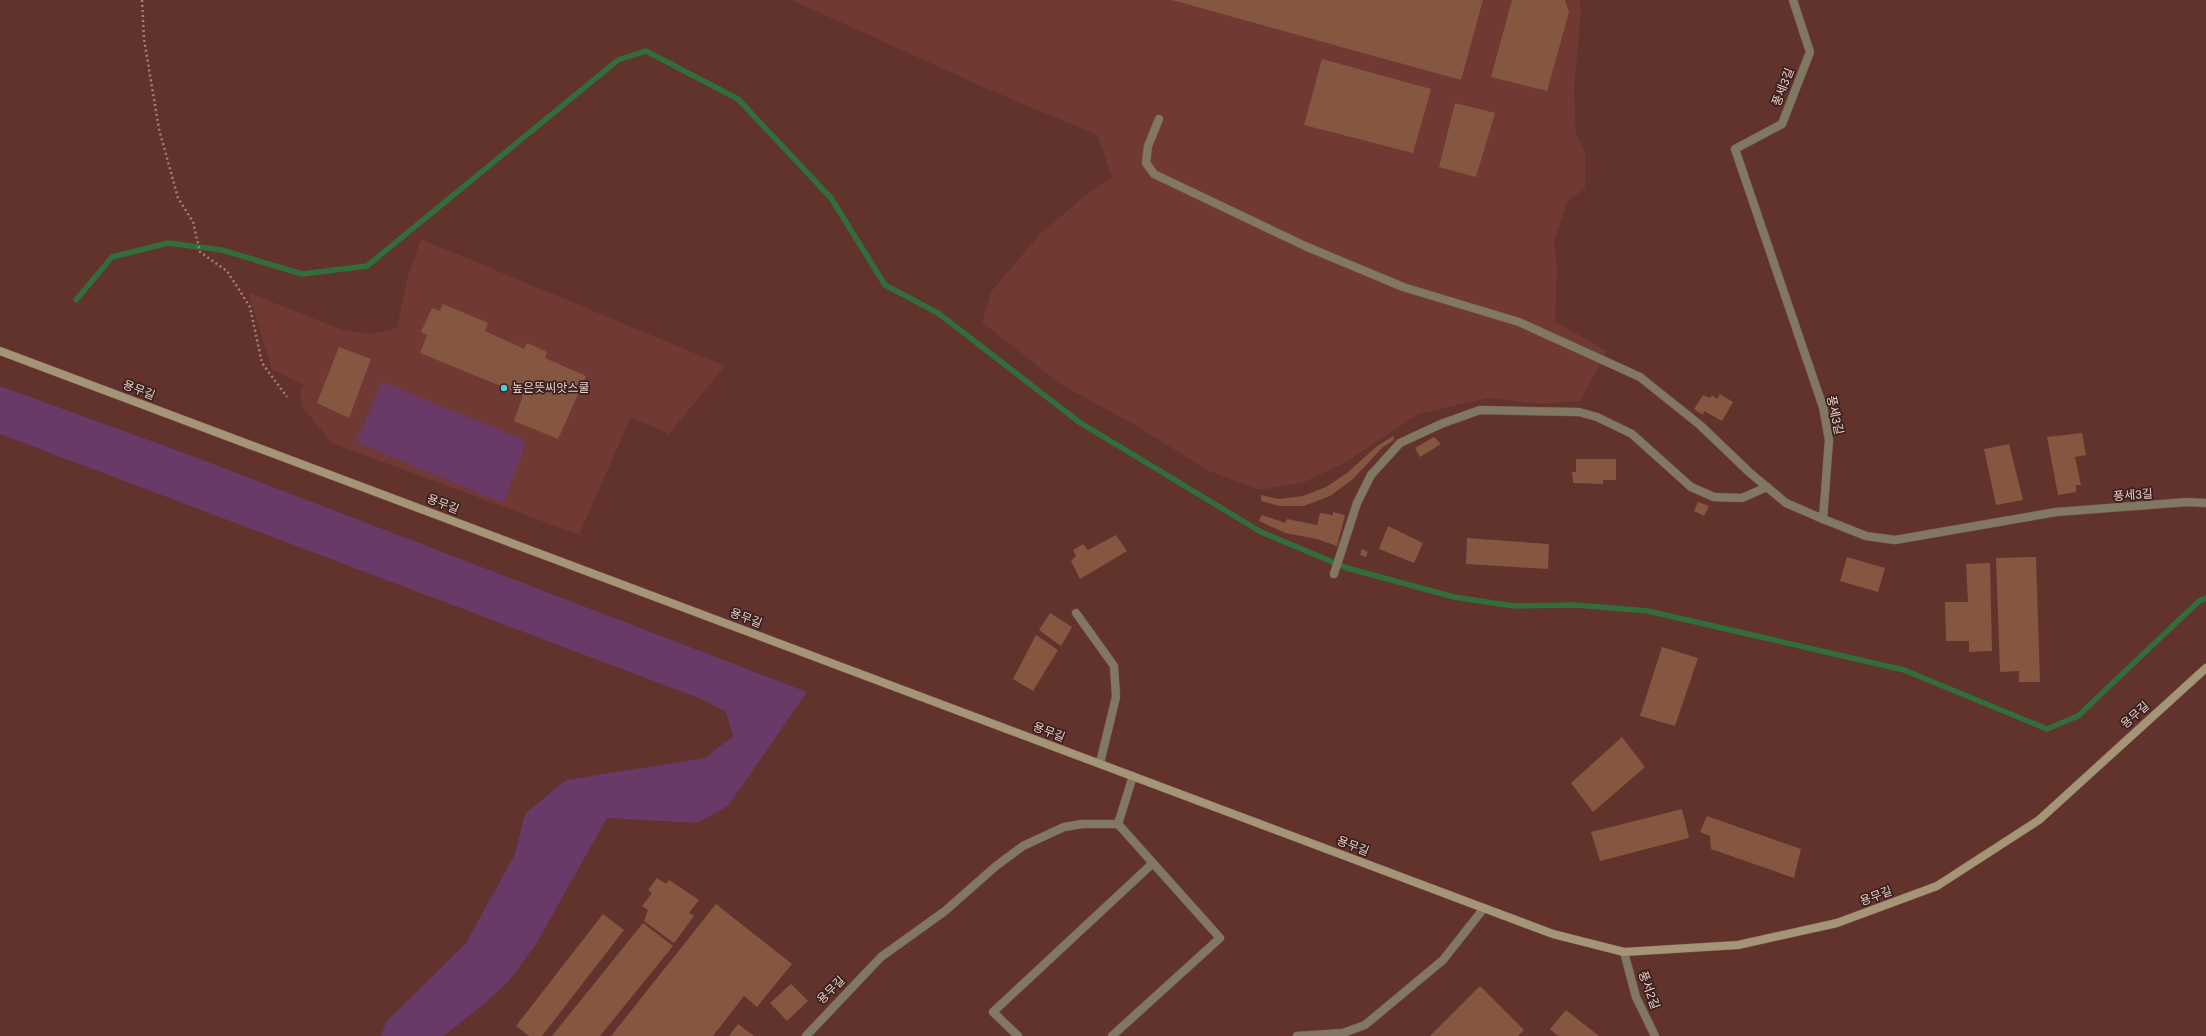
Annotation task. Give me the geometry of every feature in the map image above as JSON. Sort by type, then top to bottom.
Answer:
[{"type":"street","name":"풍세3길","points":[[1793,0],[1810,52],[1782,124],[1735,149],[1823,407],[1829,440],[1823,520],[1866,536],[1895,540],[2056,512],[2188,502],[2206,504]]},
{"type":"street","points":[[1158,119],[1148,146],[1146,163],[1154,174],[1305,246],[1403,287],[1519,322],[1640,377],[1700,425],[1786,503],[1823,520]]},
{"type":"street","name":"용무길","points":[[0,351],[1553,934],[1624,952],[1746,943],[1837,923],[1938,886],[2039,820],[2206,668]]},
{"type":"street","points":[[1334,572],[1357,503],[1371,475],[1400,443],[1441,424],[1480,410],[1579,412],[1597,417],[1632,434],[1690,487],[1714,497],[1742,498],[1767,487]]},
{"type":"street","points":[[1076,613],[1114,666],[1116,697],[1100,764]]},
{"type":"street","points":[[1112,1036],[1220,938],[1118,824],[1133,776]]},
{"type":"street","name":"용무길","points":[[806,1036],[881,957],[945,911],[996,866],[1023,846],[1064,827],[1082,824],[1118,824]]},
{"type":"street","points":[[1018,1036],[994,1012],[1153,863]]},
{"type":"street","points":[[1297,1036],[1344,1032],[1365,1025],[1443,960],[1484,908]]},
{"type":"street","name":"풍서2길","points":[[1624,952],[1636,997],[1655,1036]]},
{"type":"path","points":[[142,0],[144,38],[159,129],[178,198],[193,222],[200,252],[227,271],[250,307],[262,363],[287,397]]},
{"type":"shaded area","points":[[792,0],[1579,0],[1581,11],[1574,89],[1576,134],[1585,152],[1585,188],[1567,202],[1554,242],[1557,267],[1555,322],[1607,351],[1580,401],[1541,404],[1487,398],[1417,415],[1346,462],[1302,483],[1260,490],[1209,471],[1135,425],[1060,384],[982,322],[991,292],[1039,235],[1082,198],[1112,177],[1097,135],[985,88]]},
{"type":"shaded area","name":"높은뜻씨앗스쿨","points":[[421,239],[725,366],[669,434],[631,417],[579,535],[332,443],[303,408],[300,393],[303,384],[272,370],[249,293],[342,330],[371,334],[397,328],[408,276]]},
{"type":"shaded area","points":[[382,382],[522,439],[525,446],[503,503],[356,442]]},
{"type":"shaded area","points":[[0,386],[195,457],[807,692],[728,806],[697,823],[607,818],[536,944],[509,981],[485,1003],[444,1036],[381,1036],[386,1022],[466,943],[515,854],[525,814],[566,780],[705,758],[733,736],[726,712],[701,699],[0,434]]},
{"type":"building","points":[[1172,0],[1483,0],[1461,80]]},
{"type":"building","points":[[1512,0],[1565,0],[1569,12],[1547,91],[1491,77]]},
{"type":"building","points":[[1322,59],[1431,89],[1413,153],[1304,125]]},
{"type":"building","points":[[1455,103],[1495,113],[1476,177],[1439,167]]},
{"type":"building","points":[[443,304],[488,323],[485,331],[524,349],[527,343],[547,352],[545,358],[586,376],[558,439],[514,421],[523,395],[420,353],[427,335],[421,332],[432,308],[440,311]]},
{"type":"building","points":[[339,347],[371,359],[349,418],[317,403]]},
{"type":"building","points":[[1720,394],[1733,402],[1722,421],[1704,411],[1703,415],[1694,409],[1703,395],[1710,398],[1712,395],[1717,399]]},
{"type":"building","points":[[2082,433],[2086,455],[2075,457],[2081,485],[2076,485],[2076,492],[2058,495],[2047,437]]},
{"type":"building","points":[[1393,436],[1394,440],[1383,447],[1353,479],[1330,496],[1304,506],[1279,506],[1261,501],[1261,495],[1279,499],[1303,496],[1326,487],[1347,473],[1376,447]]},
{"type":"building","points":[[1434,437],[1441,444],[1420,457],[1415,448]]},
{"type":"building","points":[[2009,444],[2023,500],[1996,505],[1984,449]]},
{"type":"building","points":[[1576,459],[1616,459],[1616,480],[1603,480],[1603,484],[1573,483],[1572,472],[1576,472]]},
{"type":"building","points":[[1698,502],[1709,506],[1704,516],[1694,511]]},
{"type":"building","points":[[1333,512],[1345,515],[1337,546],[1317,539],[1285,533],[1259,521],[1262,515],[1285,523],[1287,519],[1317,525],[1320,513],[1333,515]]},
{"type":"building","points":[[1388,526],[1423,543],[1414,563],[1379,549]]},
{"type":"building","points":[[1116,535],[1127,551],[1080,579],[1071,561],[1076,556],[1073,550],[1083,544],[1088,550]]},
{"type":"building","points":[[1467,538],[1549,544],[1548,569],[1466,564]]},
{"type":"building","points":[[1362,549],[1368,552],[1366,557],[1360,555]]},
{"type":"building","points":[[1847,557],[1885,568],[1878,592],[1840,581]]},
{"type":"building","points":[[2036,557],[2040,682],[2019,682],[2019,671],[2000,672],[1996,558]]},
{"type":"building","points":[[1990,563],[1992,651],[1969,652],[1969,641],[1946,641],[1945,602],[1968,602],[1966,564]]},
{"type":"building","points":[[1050,613],[1072,627],[1061,646],[1039,630]]},
{"type":"building","points":[[1036,635],[1058,650],[1033,691],[1013,679]]},
{"type":"building","points":[[1662,647],[1698,658],[1675,726],[1640,716]]},
{"type":"building","points":[[1622,737],[1645,767],[1593,812],[1571,783]]},
{"type":"building","points":[[1682,809],[1689,838],[1600,861],[1591,832]]},
{"type":"building","points":[[1707,816],[1801,849],[1794,878],[1711,849],[1710,836],[1700,832]]},
{"type":"building","points":[[657,878],[666,884],[669,880],[699,900],[689,913],[694,916],[674,943],[644,921],[648,910],[642,906],[652,893],[648,890]]},
{"type":"building","points":[[716,904],[792,964],[757,1007],[744,996],[713,1036],[611,1036]]},
{"type":"building","points":[[603,914],[624,930],[542,1036],[529,1036],[516,1026]]},
{"type":"building","points":[[643,923],[673,946],[600,1036],[552,1036]]},
{"type":"building","points":[[791,984],[808,1001],[787,1021],[770,1003]]},
{"type":"building","points":[[1480,986],[1524,1030],[1518,1036],[1430,1036]]},
{"type":"building","points":[[1566,1010],[1599,1036],[1558,1036],[1550,1029]]},
{"type":"building","points":[[738,1024],[754,1036],[729,1036]]},
{"type":"waterway","points":[[76,300],[112,257],[168,243],[222,250],[302,274],[367,266],[618,60],[646,51],[738,99],[831,198],[885,285],[938,313],[1079,422],[1261,532],[1347,568],[1454,597],[1514,606],[1576,605],[1648,611],[1904,670],[2047,729],[2078,716],[2199,601],[2206,598]]},
{"type":"place","name":"높은뜻씨앗스쿨","points":[[504,388]]}]
